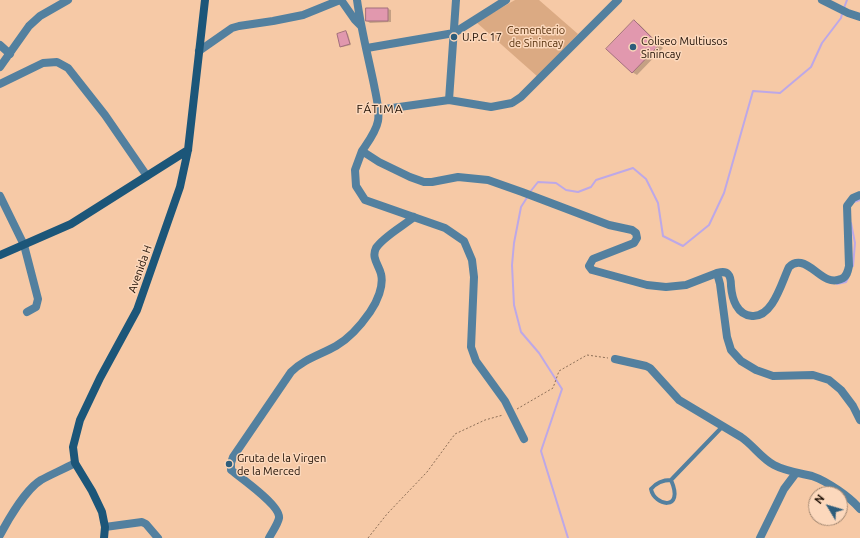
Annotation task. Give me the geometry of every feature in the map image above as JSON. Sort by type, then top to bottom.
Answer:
[{"type":"street","points":[[0,67],[29,26],[40,16],[68,0]]},
{"type":"street","name":"Avenida H","points":[[104,538],[105,527],[102,512],[92,491],[75,463],[73,447],[80,420],[100,378],[137,310],[180,187],[188,150],[205,0]]},
{"type":"street","points":[[199,51],[232,28],[303,15],[341,0],[361,26]]},
{"type":"street","points":[[357,0],[378,110],[378,122],[362,151],[355,170],[356,186],[365,200],[445,228],[464,241],[472,260],[474,277],[471,347],[476,360],[505,401],[524,439]]},
{"type":"street","points":[[449,100],[456,0]]},
{"type":"street","points":[[367,48],[454,33],[506,0]]},
{"type":"street","points":[[378,110],[449,100],[491,107],[512,103],[521,97],[618,0]]},
{"type":"street","points":[[822,0],[848,13],[860,17]]},
{"type":"street","points":[[0,45],[10,54]]},
{"type":"street","points":[[0,84],[43,63],[57,62],[68,68],[105,115],[148,176]]},
{"type":"street","points":[[0,255],[71,224],[188,150]]},
{"type":"street","points":[[362,151],[379,162],[424,182],[458,177],[472,177],[488,180],[609,225],[632,230],[636,233],[637,238],[634,243],[593,259],[589,266],[592,270],[647,285],[666,287],[686,285],[723,272],[728,274],[730,277],[732,297],[740,312],[754,317],[765,313],[771,306],[789,267],[793,264],[799,262],[805,264],[831,281],[837,281],[844,278],[848,272],[849,266],[847,206],[860,195]]},
{"type":"street","points":[[0,196],[24,245],[38,299],[36,307],[27,312]]},
{"type":"street","points":[[269,538],[279,518],[278,512],[273,504],[231,470],[233,457],[295,368],[306,360],[336,346],[357,329],[371,310],[378,295],[381,283],[381,274],[375,260],[375,250],[381,242],[414,217]]},
{"type":"street","points":[[717,273],[720,284],[727,337],[731,350],[741,361],[756,370],[773,376],[813,375],[829,380],[841,390],[853,406],[860,420]]},
{"type":"street","points":[[615,359],[650,368],[679,400],[745,439],[763,457],[774,465],[814,477],[825,482],[860,509]]},
{"type":"street","points":[[0,535],[5,525],[31,488],[41,480],[75,463]]},
{"type":"street","points":[[760,538],[784,489],[796,472]]},
{"type":"street","points":[[105,527],[142,522],[146,524],[158,538]]},
{"type":"lane","points":[[671,480],[676,495],[674,499],[668,503],[662,502],[655,498],[651,489],[655,485],[671,480],[723,426]]},
{"type":"path","points":[[368,538],[427,472],[455,434],[485,420],[511,413],[553,388],[559,371],[587,355],[615,359]]},
{"type":"green space","name":"Cementerio de Sinincay","points":[[515,0],[539,0],[578,34],[538,77],[476,22]]},
{"type":"building","points":[[366,8],[388,8],[388,21],[366,21]]},
{"type":"building","name":"Coliseo Multiusos Sinincay","points":[[634,20],[659,45],[632,73],[606,49]]},
{"type":"building","points":[[346,31],[350,44],[340,47],[337,34]]},
{"type":"waterway","points":[[844,8],[847,0]]},
{"type":"waterway","points":[[530,192],[538,182],[556,183],[566,190],[578,192],[591,187],[596,180],[633,168],[646,179],[658,203],[663,236],[683,246],[709,225],[724,193],[753,91],[780,93],[811,67],[822,43],[841,18],[842,14]]},
{"type":"waterway","points":[[528,196],[521,207],[514,243],[512,265],[514,305],[521,332],[539,353],[562,389],[541,451],[568,538]]},
{"type":"waterway","points":[[854,202],[860,200]]},
{"type":"waterway","points":[[851,223],[855,243],[853,266]]},
{"type":"waterway","points":[[837,284],[846,282],[848,278]]},
{"type":"place","name":"U.P.C 17","points":[[454,37]]},
{"type":"place","name":"Coliseo Multiusos Sinincay","points":[[633,47]]},
{"type":"place","name":"Gruta de la Virgen de la Merced","points":[[229,464]]},
{"type":"district","name":"FÁTIMA","points":[[380,109]]}]
